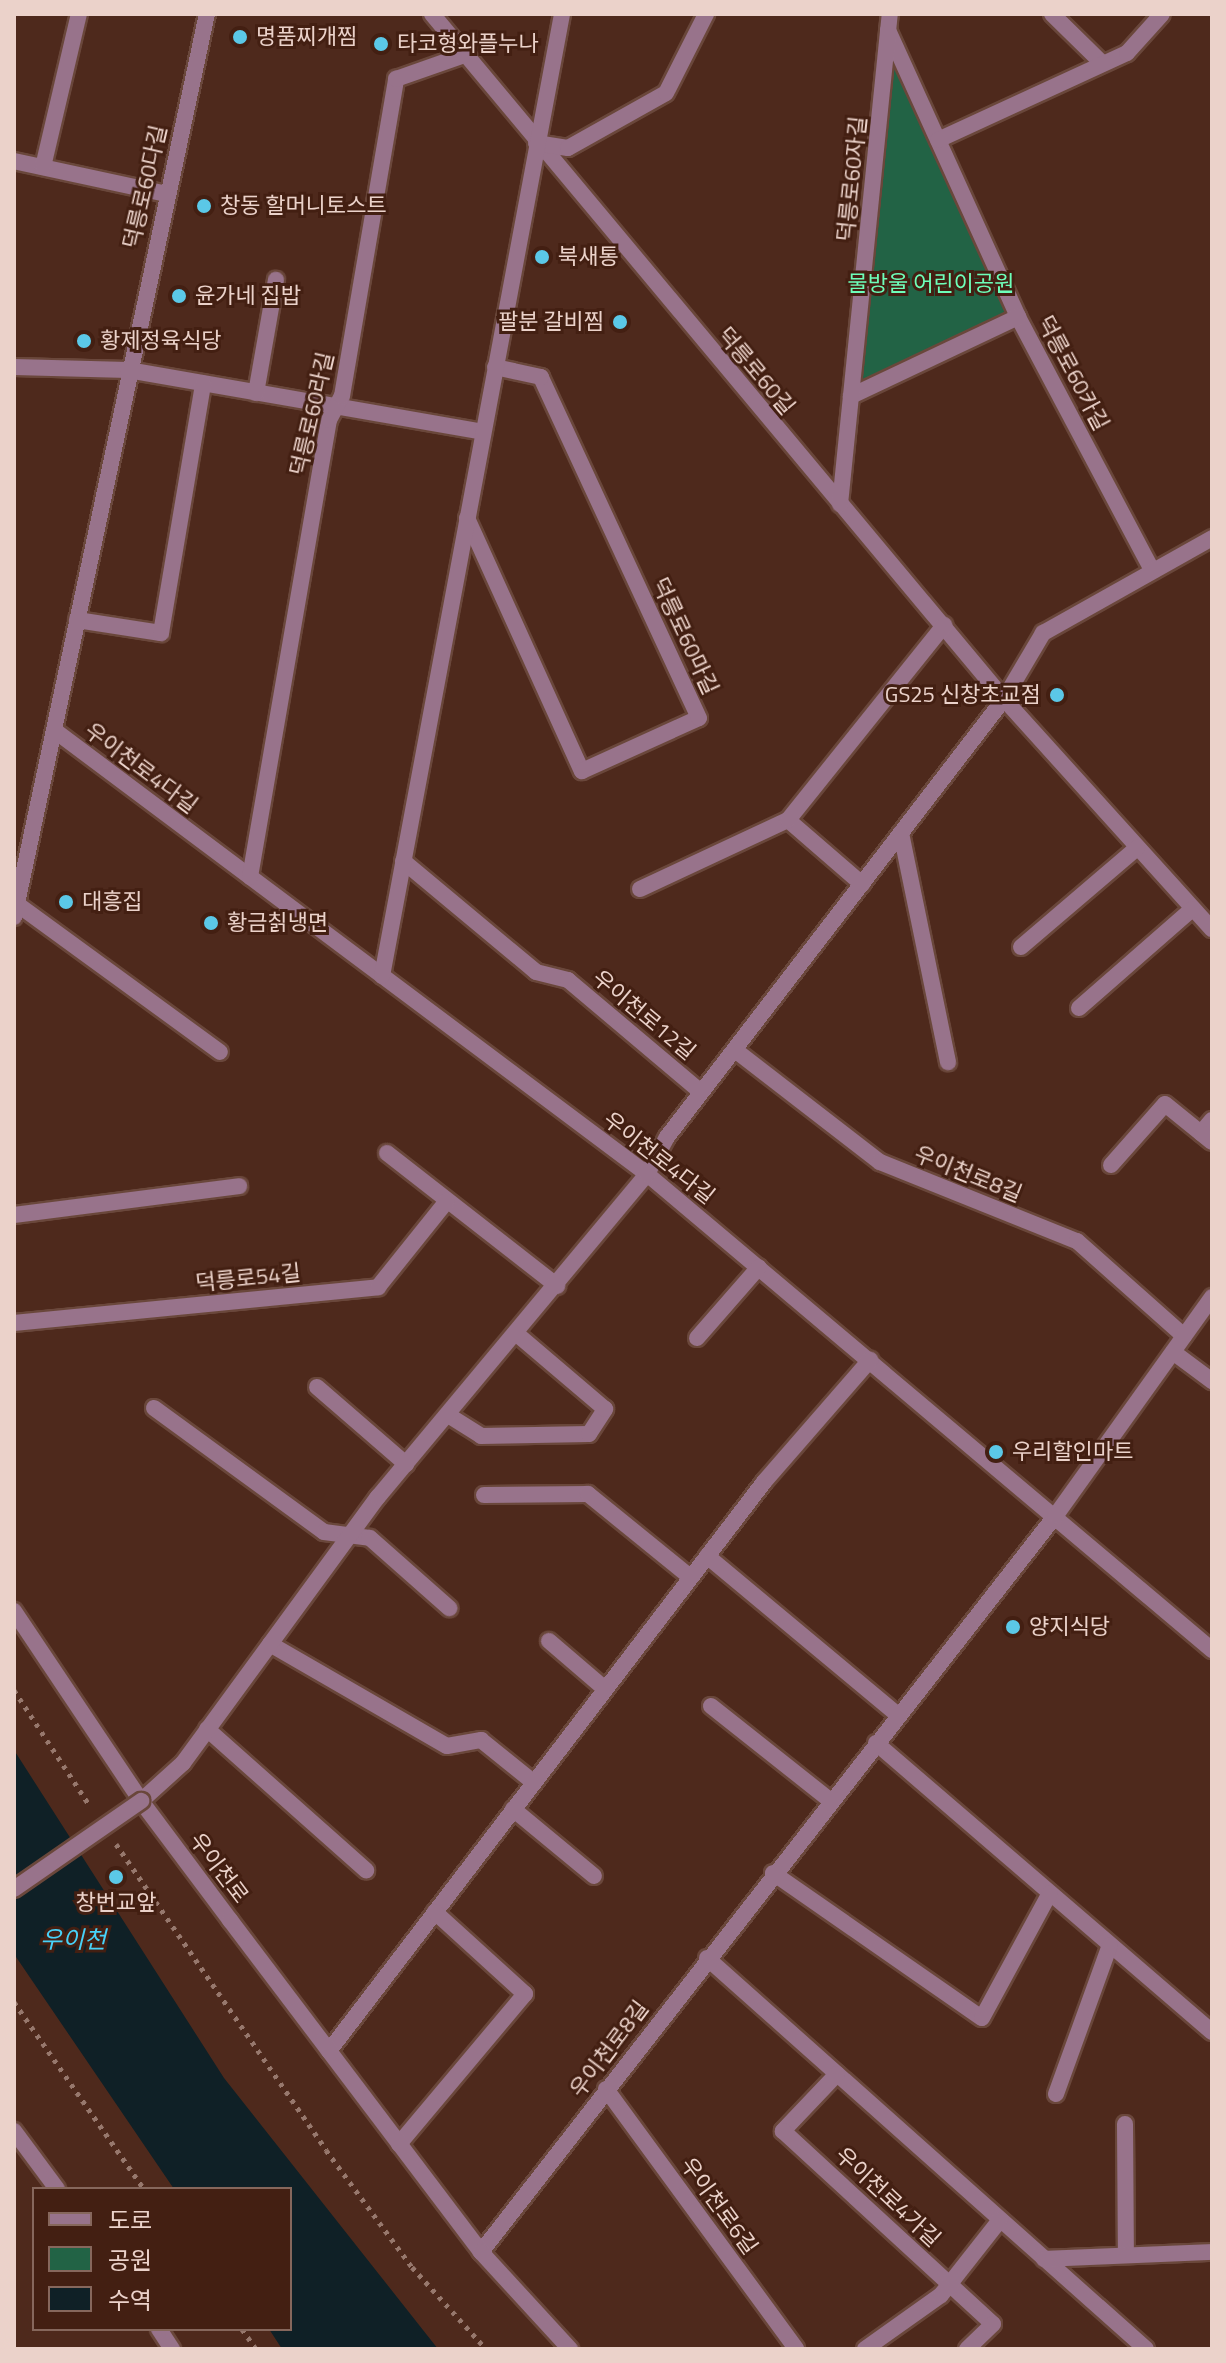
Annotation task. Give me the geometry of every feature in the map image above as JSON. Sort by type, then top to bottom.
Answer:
[{"type":"street","points":[[43,167],[79,14]]},
{"type":"street","name":"덕릉로60다길","points":[[207,14],[128,370],[15,910],[220,1052]]},
{"type":"street","points":[[382,976],[562,14]]},
{"type":"street","points":[[536,143],[568,148],[666,93],[706,14]]},
{"type":"street","points":[[1052,14],[1103,64]]},
{"type":"street","points":[[938,140],[1127,53],[1162,14]]},
{"type":"street","name":"덕릉로60길","points":[[433,15],[536,143],[1004,699],[1212,929]]},
{"type":"street","name":"덕릉로60카길","points":[[889,22],[1018,317],[1152,570]]},
{"type":"street","name":"덕릉로60자길","points":[[840,504],[889,22]]},
{"type":"street","name":"덕릉로60라길","points":[[250,877],[329,420],[336,407],[396,79],[464,55]]},
{"type":"street","points":[[14,161],[166,194]]},
{"type":"street","points":[[256,393],[276,280]]},
{"type":"street","points":[[851,396],[1018,317]]},
{"type":"street","points":[[14,367],[128,370],[482,432]]},
{"type":"street","name":"덕릉로60마길","points":[[467,518],[582,771],[699,718],[541,377],[495,367]]},
{"type":"street","points":[[77,620],[161,633],[203,384]]},
{"type":"street","name":"우이천로12길","points":[[14,1889],[141,1801],[183,1763],[351,1533],[647,1174],[701,1092],[1004,699],[1043,633],[1212,538]]},
{"type":"street","points":[[640,889],[788,820],[944,625]]},
{"type":"street","name":"우이천로4다길","points":[[54,730],[647,1174],[1056,1515],[1212,1650]]},
{"type":"street","points":[[788,820],[862,884]]},
{"type":"street","points":[[901,833],[948,1062]]},
{"type":"street","points":[[1021,947],[1137,848]]},
{"type":"street","name":"우이천로12길","points":[[403,861],[536,972],[568,980],[701,1092]]},
{"type":"street","points":[[1079,1008],[1192,909]]},
{"type":"street","name":"우이천로8길","points":[[735,1050],[880,1162],[1077,1241],[1184,1336]]},
{"type":"street","points":[[1111,1165],[1165,1104],[1208,1132]]},
{"type":"street","points":[[387,1153],[557,1286]]},
{"type":"street","points":[[14,1215],[239,1186]]},
{"type":"street","name":"덕릉로54길","points":[[14,1323],[378,1287],[447,1201]]},
{"type":"street","points":[[697,1338],[759,1267]]},
{"type":"street","name":"우이천로8길","points":[[481,2252],[773,1873],[1056,1515],[1212,1297]]},
{"type":"street","points":[[448,1415],[481,1436],[589,1434],[605,1409],[517,1334]]},
{"type":"street","points":[[1173,1352],[1212,1381]]},
{"type":"street","points":[[329,2051],[690,1577],[870,1360]]},
{"type":"street","points":[[317,1387],[406,1464]]},
{"type":"street","points":[[154,1408],[324,1532],[351,1533],[370,1538],[449,1608]]},
{"type":"street","points":[[484,1495],[588,1494],[690,1577]]},
{"type":"street","points":[[707,1556],[898,1715]]},
{"type":"street","name":"우이천로","points":[[14,1611],[141,1801],[399,2144],[481,2252],[570,2349]]},
{"type":"street","points":[[549,1641],[605,1689]]},
{"type":"street","points":[[270,1644],[447,1746],[481,1740],[533,1782]]},
{"type":"street","points":[[711,1706],[831,1801]]},
{"type":"street","points":[[207,1729],[366,1870]]},
{"type":"street","points":[[876,1743],[1212,2032]]},
{"type":"street","points":[[513,1809],[594,1876]]},
{"type":"street","points":[[773,1873],[982,2018],[1050,1893]]},
{"type":"street","points":[[399,2144],[525,1994],[435,1912]]},
{"type":"street","points":[[1056,2094],[1110,1945]]},
{"type":"street","points":[[707,1958],[1146,2349]]},
{"type":"street","name":"우이천로4가길","points":[[837,2074],[783,2131],[993,2324],[967,2349]]},
{"type":"street","name":"우이천로6길","points":[[606,2089],[796,2349]]},
{"type":"street","points":[[1125,2124],[1126,2255]]},
{"type":"street","points":[[14,2131],[56,2187]]},
{"type":"street","points":[[865,2349],[941,2295],[1000,2220]]},
{"type":"street","points":[[1044,2259],[1212,2252]]},
{"type":"street","points":[[160,2331],[172,2349]]},
{"type":"path","points":[[14,1690],[97,1818]]},
{"type":"path","points":[[106,1830],[335,2162],[412,2267],[486,2349]]},
{"type":"path","points":[[14,2002],[143,2187]]},
{"type":"path","points":[[243,2331],[256,2349]]},
{"type":"green space","name":"물방울 어린이공원","points":[[891,48],[1012,315],[857,389]]},
{"type":"water","name":"우이천","points":[[14,1750],[224,2078],[438,2349],[282,2349],[270,2331],[292,2331],[292,2187],[173,2187],[14,1954]]},
{"type":"place","name":"명품찌개찜","points":[[240,37]]},
{"type":"place","name":"타코형와플누나","points":[[381,44]]},
{"type":"place","name":"창동 할머니토스트","points":[[204,206]]},
{"type":"place","name":"북새통","points":[[542,257]]},
{"type":"place","name":"윤가네 집밥","points":[[179,296]]},
{"type":"place","name":"팔분 갈비찜","points":[[620,322]]},
{"type":"place","name":"황제정육식당","points":[[84,341]]},
{"type":"place","name":"GS25 신창초교점","points":[[1057,695]]},
{"type":"place","name":"대흥집","points":[[66,902]]},
{"type":"place","name":"황금칡냉면","points":[[211,923]]},
{"type":"place","name":"우리할인마트","points":[[996,1452]]},
{"type":"place","name":"양지식당","points":[[1013,1627]]},
{"type":"place","name":"창번교앞","points":[[116,1877]]}]
